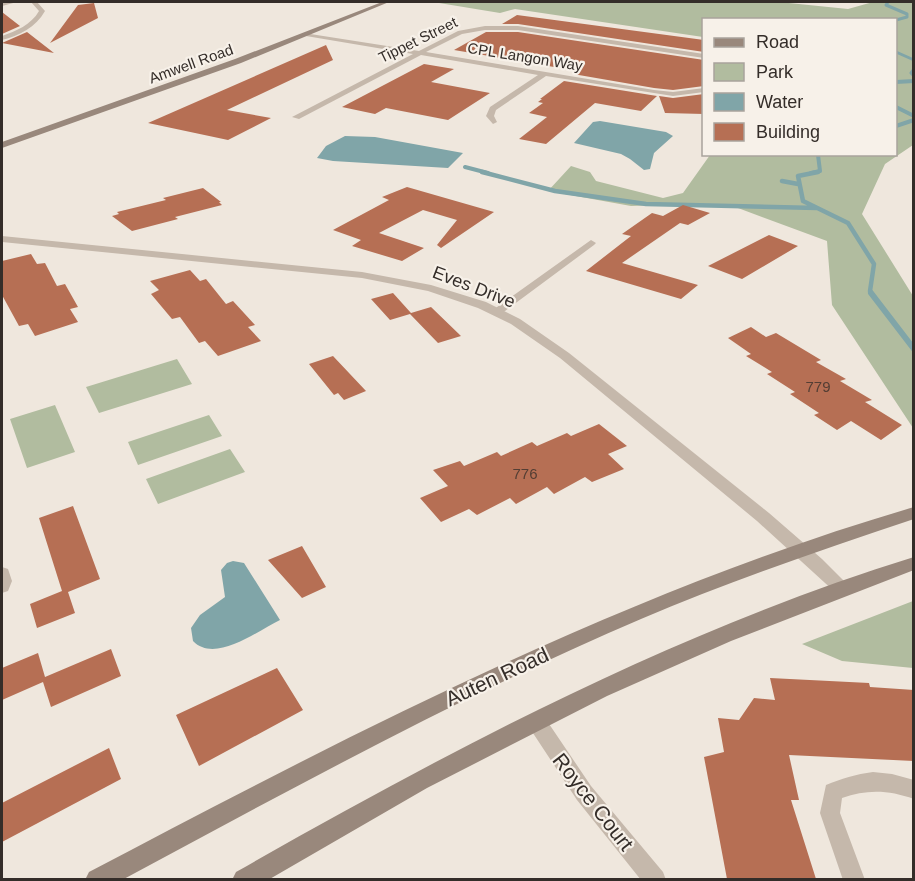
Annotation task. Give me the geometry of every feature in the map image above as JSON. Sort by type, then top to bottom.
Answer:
[{"type":"street","points":[[2,4],[14,2]]},
{"type":"street","points":[[2,38],[21,30],[36,20],[42,11],[34,2]]},
{"type":"street","name":"Amwell Road","points":[[2,145],[238,61],[386,2]]},
{"type":"street","name":"Eves Drive","points":[[2,239],[373,276],[404,281],[498,312],[537,335],[802,549],[842,588]]},
{"type":"street","name":"Auten Road","points":[[97,879],[323,760],[597,630],[802,549],[914,513]]},
{"type":"street","points":[[244,879],[420,781],[536,721],[677,655],[842,588],[914,563]]},
{"type":"lane","name":"Tippet Street","points":[[296,117],[460,33],[497,27],[702,56]]},
{"type":"lane","name":"CPL Langon Way","points":[[306,34],[654,92],[686,93],[702,90]]},
{"type":"lane","points":[[493,122],[490,116],[493,109],[544,74]]},
{"type":"lane","points":[[498,312],[591,243]]},
{"type":"lane","points":[[2,573],[4,581],[2,587]]},
{"type":"lane","name":"Royce Court","points":[[536,721],[584,793],[655,879]]},
{"type":"lane","points":[[854,879],[830,813],[833,792],[859,781],[898,784],[914,790]]},
{"type":"green space","points":[[433,2],[779,2],[848,9],[873,2],[913,2],[913,145],[897,156],[897,18],[702,18],[702,37],[515,9],[500,13]]},
{"type":"green space","points":[[709,156],[897,156],[885,164],[862,214],[913,296],[913,428],[832,305],[827,241],[738,208],[693,204],[631,206],[548,191],[571,166],[590,172],[596,181],[663,198],[683,193]]},
{"type":"green space","points":[[177,359],[192,384],[99,413],[86,387]]},
{"type":"green space","points":[[55,405],[75,452],[27,468],[10,419]]},
{"type":"green space","points":[[209,415],[222,436],[138,465],[128,442]]},
{"type":"green space","points":[[230,449],[245,472],[158,504],[146,479]]},
{"type":"green space","points":[[913,601],[913,668],[842,661],[802,644]]},
{"type":"water","points":[[600,121],[666,132],[673,136],[654,153],[650,169],[644,170],[621,154],[574,143],[593,122]]},
{"type":"water","points":[[345,136],[375,137],[463,153],[448,168],[317,158],[326,146]]},
{"type":"water","points":[[233,561],[244,563],[280,620],[236,643],[213,649],[202,647],[193,641],[191,628],[200,615],[225,597],[221,570],[227,563]]},
{"type":"building","points":[[94,3],[98,18],[50,43],[78,5]]},
{"type":"building","points":[[2,12],[20,26],[2,34]]},
{"type":"building","points":[[517,15],[702,40],[702,52],[518,24],[502,24]]},
{"type":"building","points":[[27,32],[54,53],[2,43]]},
{"type":"building","points":[[486,32],[518,32],[702,60],[702,86],[673,90],[654,88],[573,74],[578,71],[454,50]]},
{"type":"building","points":[[326,45],[333,60],[227,110],[271,118],[228,140],[148,123]]},
{"type":"building","points":[[424,64],[454,69],[431,82],[490,93],[448,120],[386,108],[375,114],[342,107]]},
{"type":"building","points":[[564,81],[657,96],[641,111],[595,103],[546,144],[519,139],[547,117],[529,113],[543,103],[538,102],[542,99],[540,99]]},
{"type":"building","points":[[702,94],[702,114],[665,113],[659,96],[673,98]]},
{"type":"building","points":[[407,187],[494,212],[441,248],[437,245],[457,220],[423,210],[379,233],[424,248],[402,261],[352,246],[361,240],[333,230],[389,200],[382,197]]},
{"type":"building","points":[[203,188],[222,205],[132,231],[112,216],[119,214],[117,212]]},
{"type":"building","points":[[683,205],[710,213],[688,225],[680,223],[622,263],[698,285],[681,299],[586,271],[631,236],[622,234],[652,213],[663,216]]},
{"type":"building","points":[[769,235],[798,246],[742,279],[708,266]]},
{"type":"building","points":[[31,254],[37,264],[45,263],[57,286],[65,284],[78,307],[70,309],[78,322],[35,336],[28,324],[19,326],[2,295],[2,261]]},
{"type":"building","points":[[190,270],[200,281],[206,279],[226,304],[233,301],[255,325],[248,327],[261,341],[218,356],[205,341],[199,343],[180,317],[172,319],[151,294],[159,290],[150,281]]},
{"type":"building","points":[[393,293],[411,313],[431,307],[461,336],[438,343],[410,314],[390,320],[371,299]]},
{"type":"building","points":[[751,327],[766,337],[776,333],[821,360],[816,362],[846,379],[840,381],[872,400],[865,402],[902,425],[881,440],[851,421],[837,430],[814,415],[819,413],[790,394],[795,392],[767,374],[772,372],[746,356],[751,354],[728,338]]},
{"type":"building","points":[[333,356],[366,391],[344,400],[338,393],[334,395],[309,364]]},
{"type":"building","points":[[599,424],[627,446],[608,454],[624,469],[592,482],[585,477],[554,494],[547,487],[516,504],[510,498],[477,515],[469,509],[441,522],[420,498],[448,486],[433,470],[460,461],[464,466],[497,452],[501,456],[532,442],[537,446],[567,433],[571,436]]},
{"type":"building","points":[[73,506],[100,579],[68,592],[75,613],[37,628],[30,604],[62,591],[39,518]]},
{"type":"building","points":[[302,546],[326,587],[302,598],[268,560]]},
{"type":"building","points":[[111,649],[121,676],[51,707],[43,682],[2,700],[2,668],[38,653],[45,677]]},
{"type":"building","points":[[277,668],[303,710],[199,766],[176,715]]},
{"type":"building","points":[[770,678],[869,683],[870,687],[914,690],[914,761],[789,755],[799,800],[791,800],[816,879],[727,879],[704,757],[724,752],[718,718],[739,720],[754,698],[775,700]]},
{"type":"building","points":[[109,748],[121,779],[2,842],[2,803]]},
{"type":"waterway","points":[[888,2],[886,5],[907,14],[907,17],[897,20]]},
{"type":"waterway","points":[[897,52],[914,60]]},
{"type":"waterway","points":[[914,69],[911,73],[914,76]]},
{"type":"waterway","points":[[897,82],[914,81]]},
{"type":"waterway","points":[[897,108],[914,116]]},
{"type":"waterway","points":[[897,126],[914,120]]},
{"type":"waterway","points":[[811,173],[820,171],[818,156]]},
{"type":"waterway","points":[[465,167],[488,173]]},
{"type":"waterway","points":[[482,172],[555,191],[646,204],[817,208]]},
{"type":"waterway","points":[[818,172],[798,176],[803,201],[848,223],[874,264],[870,291],[872,294]]},
{"type":"waterway","points":[[782,181],[798,184]]},
{"type":"waterway","points":[[871,293],[914,349]]}]
